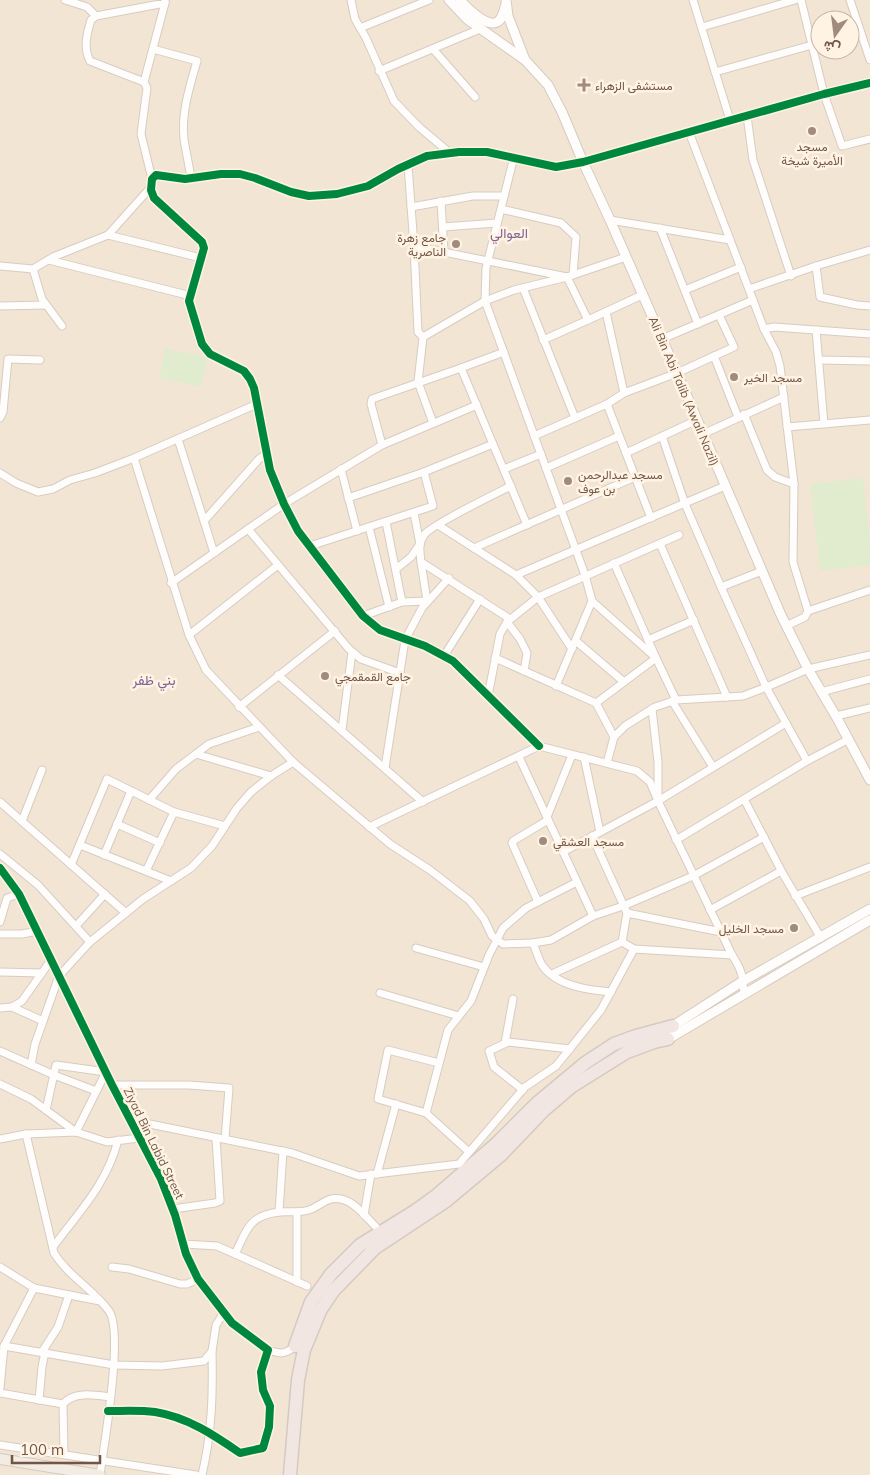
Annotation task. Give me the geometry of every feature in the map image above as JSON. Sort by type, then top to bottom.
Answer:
[{"type":"highway","points":[[294,1346],[310,1302],[331,1274],[360,1246],[437,1195],[496,1144],[536,1103],[585,1063],[614,1044],[672,1026]]},
{"type":"highway","points":[[290,1475],[298,1380],[304,1350],[321,1309],[334,1290],[375,1248],[446,1202],[501,1155],[543,1111],[571,1087],[627,1052],[668,1039]]},
{"type":"main road","points":[[449,0],[456,9],[480,29],[525,60]]},
{"type":"main road","points":[[460,0],[486,22],[493,24],[498,22],[502,16],[506,1]]},
{"type":"main road","name":"Ali Bin Abi Talib (Awali Nazil)","points":[[506,1],[508,16],[525,60],[548,84],[562,112],[786,626],[870,780]]},
{"type":"main road","points":[[672,1026],[744,981],[870,909]]},
{"type":"main road","points":[[668,1039],[870,920]]},
{"type":"main road","points":[[0,1459],[100,1474]]},
{"type":"street","points":[[65,0],[87,7],[96,16]]},
{"type":"street","points":[[351,0],[355,19],[394,101],[419,127],[450,153]]},
{"type":"street","points":[[360,28],[429,0]]},
{"type":"street","points":[[693,0],[730,120]]},
{"type":"street","points":[[702,27],[795,0]]},
{"type":"street","points":[[801,0],[810,37]]},
{"type":"street","points":[[850,0],[870,60]]},
{"type":"street","points":[[144,82],[90,61],[86,54],[87,33],[91,20],[96,16],[165,2],[144,82],[147,88],[142,134],[152,179],[151,187],[154,198],[202,242],[204,248],[189,300],[205,348],[217,358],[244,371],[250,379],[270,470],[298,531],[363,616],[380,630],[425,646],[453,661],[539,746],[636,771],[650,782],[732,955],[740,966],[744,981],[744,994]]},
{"type":"street","points":[[379,71],[480,29]]},
{"type":"street","points":[[716,72],[810,46]]},
{"type":"street","points":[[153,49],[197,60],[184,117],[184,138],[191,178]]},
{"type":"street","points":[[433,49],[475,97]]},
{"type":"street","points":[[816,60],[824,94],[842,146],[870,139]]},
{"type":"street","points":[[152,179],[156,175],[185,179],[221,174],[240,174],[309,196],[337,194],[368,186],[427,156],[450,153],[487,152],[556,167],[583,162],[824,94],[870,83]]},
{"type":"street","points":[[747,116],[752,160],[791,276]]},
{"type":"street","points":[[690,132],[764,330],[776,352],[780,366],[794,484],[794,562],[808,610],[805,617],[786,626]]},
{"type":"street","points":[[514,157],[486,268],[485,301],[562,510],[592,601],[656,658]]},
{"type":"street","points":[[408,164],[418,332],[423,337]]},
{"type":"street","points":[[0,266],[34,270],[49,260],[108,235],[151,187]]},
{"type":"street","points":[[411,207],[473,196],[504,196]]},
{"type":"street","points":[[441,201],[444,252]]},
{"type":"street","points":[[501,209],[561,223],[576,237],[570,276],[588,320]]},
{"type":"street","points":[[610,220],[730,240]]},
{"type":"street","points":[[443,227],[497,223]]},
{"type":"street","points":[[660,228],[698,324]]},
{"type":"street","points":[[108,235],[201,258]]},
{"type":"street","points":[[414,246],[570,276]]},
{"type":"street","points":[[749,289],[870,250]]},
{"type":"street","points":[[423,337],[485,301],[626,257]]},
{"type":"street","points":[[49,260],[191,296]]},
{"type":"street","points":[[816,266],[820,298],[870,306]]},
{"type":"street","points":[[685,290],[740,267]]},
{"type":"street","points":[[34,270],[42,300],[62,326]]},
{"type":"street","points":[[523,288],[575,418]]},
{"type":"street","points":[[544,340],[642,295]]},
{"type":"street","points":[[662,339],[753,300]]},
{"type":"street","points":[[0,306],[46,305]]},
{"type":"street","points":[[606,312],[624,393]]},
{"type":"street","points":[[534,436],[607,404],[624,393],[677,373],[734,347],[720,314]]},
{"type":"street","points":[[764,330],[774,327],[870,334]]},
{"type":"street","points":[[816,330],[824,424]]},
{"type":"street","points":[[423,337],[418,382],[433,424]]},
{"type":"street","points":[[382,446],[371,404],[372,399],[504,352]]},
{"type":"street","points":[[714,356],[767,470],[775,477],[794,484]]},
{"type":"street","points":[[0,418],[3,412],[8,359],[40,360]]},
{"type":"street","points":[[819,360],[870,361]]},
{"type":"street","points":[[461,368],[527,525]]},
{"type":"street","points":[[703,434],[784,396]]},
{"type":"street","points":[[0,473],[16,483],[38,492],[53,489],[70,480],[134,458],[257,404]]},
{"type":"street","points":[[607,404],[650,518]]},
{"type":"street","points":[[171,583],[284,504],[382,446],[477,405]]},
{"type":"street","points":[[626,453],[697,420]]},
{"type":"street","points":[[787,427],[870,420]]},
{"type":"street","points":[[546,468],[619,436]]},
{"type":"street","points":[[662,436],[685,504],[766,687],[807,761]]},
{"type":"street","points":[[178,439],[214,554]]},
{"type":"street","points":[[348,498],[424,472],[494,444]]},
{"type":"street","points":[[204,521],[258,459],[267,453]]},
{"type":"street","points":[[504,469],[541,454]]},
{"type":"street","points":[[134,458],[171,583],[189,635],[206,670],[293,762],[390,844],[430,870],[470,901],[484,919],[492,936],[503,944],[551,940],[593,916],[623,906],[694,876],[764,837]]},
{"type":"street","points":[[342,470],[356,531]]},
{"type":"street","points":[[310,546],[433,506],[424,472]]},
{"type":"street","points":[[474,548],[635,477]]},
{"type":"street","points":[[396,569],[411,557],[424,534],[511,486]]},
{"type":"street","points":[[516,576],[725,486]]},
{"type":"street","points":[[414,513],[427,602]]},
{"type":"street","points":[[386,522],[402,602]]},
{"type":"street","points":[[438,525],[516,576],[538,597],[572,649]]},
{"type":"street","points":[[369,527],[388,607]]},
{"type":"street","points":[[248,529],[352,652],[360,659],[400,673]]},
{"type":"street","points":[[488,696],[500,634],[509,620],[538,597],[679,535]]},
{"type":"street","points":[[660,544],[727,697]]},
{"type":"street","points":[[421,562],[449,578],[509,620],[527,653],[524,671]]},
{"type":"street","points":[[614,563],[674,701],[713,768]]},
{"type":"street","points":[[189,635],[278,565]]},
{"type":"street","points":[[722,587],[762,571]]},
{"type":"street","points":[[385,768],[405,640],[422,608],[449,578]]},
{"type":"street","points":[[808,610],[870,590]]},
{"type":"street","points":[[444,656],[480,599]]},
{"type":"street","points":[[556,686],[592,601]]},
{"type":"street","points":[[363,616],[402,602],[427,602]]},
{"type":"street","points":[[648,640],[694,620]]},
{"type":"street","points":[[239,707],[336,631]]},
{"type":"street","points":[[576,641],[624,682]]},
{"type":"street","points":[[342,730],[352,652]]},
{"type":"street","points":[[607,763],[614,737],[625,726],[652,709],[674,701],[743,696],[808,669],[870,655]]},
{"type":"street","points":[[495,658],[596,703],[614,737]]},
{"type":"street","points":[[596,703],[656,658]]},
{"type":"street","points":[[278,675],[423,802]]},
{"type":"street","points":[[822,692],[870,679]]},
{"type":"street","points":[[836,716],[870,708]]},
{"type":"street","points":[[652,709],[658,762],[658,801]]},
{"type":"street","points":[[563,852],[658,801],[786,723]]},
{"type":"street","points":[[149,800],[176,769],[209,744],[259,727]]},
{"type":"street","points":[[676,840],[807,761],[848,739]]},
{"type":"street","points":[[369,827],[539,746]]},
{"type":"street","points":[[196,754],[271,776]]},
{"type":"street","points":[[538,902],[512,843],[513,840],[547,818],[572,754]]},
{"type":"street","points":[[519,757],[593,916]]},
{"type":"street","points":[[584,757],[600,832]]},
{"type":"street","points":[[31,1066],[35,1044],[59,976],[90,942],[143,899],[191,868],[212,846],[237,808],[251,792],[293,762]]},
{"type":"street","points":[[22,821],[42,770]]},
{"type":"street","points":[[71,865],[107,779],[174,812],[225,826]]},
{"type":"street","points":[[104,854],[131,791]]},
{"type":"street","points":[[744,799],[781,871],[821,938]]},
{"type":"street","points":[[0,802],[126,913]]},
{"type":"street","points":[[146,871],[174,812]]},
{"type":"street","points":[[117,824],[160,843]]},
{"type":"street","points":[[592,836],[627,914],[622,942]]},
{"type":"street","points":[[80,845],[171,881]]},
{"type":"street","points":[[0,854],[38,885],[90,942]]},
{"type":"street","points":[[795,896],[870,867]]},
{"type":"street","name":"Ziyad Bin Labid Street","points":[[0,868],[19,894],[112,1085],[161,1179],[198,1279],[232,1323],[268,1350]]},
{"type":"street","points":[[710,910],[781,871]]},
{"type":"street","points":[[426,1113],[448,1030],[471,1001],[484,966],[504,928],[526,908],[577,882]]},
{"type":"street","points":[[0,922],[7,898],[19,894]]},
{"type":"street","points":[[76,926],[105,894]]},
{"type":"street","points":[[627,914],[721,932]]},
{"type":"street","points":[[0,934],[22,934],[38,931]]},
{"type":"street","points":[[622,942],[634,949],[732,955]]},
{"type":"street","points":[[552,974],[622,942]]},
{"type":"street","points":[[533,943],[542,964],[552,974],[581,989],[611,992]]},
{"type":"street","points":[[416,948],[484,966]]},
{"type":"street","points":[[130,1120],[283,1151],[359,1176],[459,1164],[523,1090],[556,1066],[601,1010],[634,949]]},
{"type":"street","points":[[0,1009],[12,1007],[22,1001],[51,960]]},
{"type":"street","points":[[0,972],[42,973]]},
{"type":"street","points":[[380,993],[459,1016]]},
{"type":"street","points":[[506,1043],[513,999]]},
{"type":"street","points":[[12,1007],[43,1021]]},
{"type":"street","points":[[523,1090],[494,1067],[489,1051],[508,1042],[570,1048]]},
{"type":"street","points":[[439,1063],[388,1050],[378,1099],[426,1113],[469,1152]]},
{"type":"street","points":[[0,1051],[31,1066],[96,1091]]},
{"type":"street","points":[[46,1110],[56,1065],[106,1072],[76,1132]]},
{"type":"street","points":[[0,1084],[31,1099],[76,1132],[107,1142],[139,1138]]},
{"type":"street","points":[[112,1085],[189,1085],[229,1088],[224,1139]]},
{"type":"street","points":[[364,1215],[374,1174],[396,1104]]},
{"type":"street","points":[[0,1139],[26,1134],[76,1132]]},
{"type":"street","points":[[26,1134],[53,1247],[61,1264],[100,1302],[114,1320],[114,1364],[100,1474]]},
{"type":"street","points":[[173,1209],[215,1204],[220,1201],[216,1138]]},
{"type":"street","points":[[53,1247],[98,1188],[113,1160],[118,1140]]},
{"type":"street","points":[[279,1212],[283,1151]]},
{"type":"street","points":[[235,1254],[249,1226],[255,1219],[279,1212],[297,1212],[310,1209],[332,1198],[340,1198],[352,1203],[376,1227]]},
{"type":"street","points":[[297,1212],[297,1282]]},
{"type":"street","points":[[184,1244],[217,1246],[306,1286]]},
{"type":"street","points":[[0,1267],[34,1288],[100,1302]]},
{"type":"street","points":[[112,1267],[180,1284],[186,1284],[198,1279]]},
{"type":"street","points":[[0,1388],[4,1346],[34,1288]]},
{"type":"street","points":[[39,1400],[44,1352],[58,1327],[69,1295]]},
{"type":"street","points":[[202,1475],[210,1433],[213,1386],[212,1351],[216,1326],[224,1312]]},
{"type":"street","points":[[4,1346],[114,1364],[162,1366],[204,1361],[212,1351]]},
{"type":"street","points":[[108,1411],[155,1412],[187,1422],[210,1433],[240,1452],[263,1448],[269,1427],[270,1406],[263,1390],[261,1372],[268,1350],[280,1354],[287,1353],[294,1346]]},
{"type":"street","points":[[0,1393],[63,1404]]},
{"type":"street","points":[[64,1454],[63,1404],[76,1396],[110,1397]]},
{"type":"street","points":[[0,1445],[196,1475]]},
{"type":"shaded area","points":[[0,0],[870,0],[870,1475],[0,1475]]},
{"type":"green space","points":[[165,348],[208,358],[201,387],[159,378]]},
{"type":"green space","points":[[863,478],[870,542],[870,565],[820,571],[810,484]]},
{"type":"cycle path","points":[[539,746],[453,661],[425,646],[380,630],[363,616],[298,531],[270,470],[254,388],[250,379],[244,371],[210,354],[202,344],[189,301],[204,248],[202,242],[154,198],[151,190],[152,179],[156,175],[185,179],[221,174],[240,174],[291,192],[309,196],[337,194],[368,186],[398,169],[427,156],[459,152],[487,152],[556,167],[583,162],[824,94],[870,83]]},
{"type":"cycle path","points":[[0,868],[19,894],[112,1085],[161,1179],[175,1215],[186,1254],[198,1279],[232,1323],[268,1350],[261,1372],[263,1390],[270,1406],[269,1427],[263,1448],[240,1453],[189,1422],[167,1414],[143,1411],[108,1411]]},
{"type":"place","name":"مستشفى الزهراء","points":[[584,85]]},
{"type":"place","name":"مسجد الأميرة شيخة","points":[[812,131]]},
{"type":"place","name":"جامع زهرة الناصرية","points":[[456,244]]},
{"type":"place","name":"مسجد الخير","points":[[734,377]]},
{"type":"place","name":"مسجد عبدالرحمن بن عوف","points":[[568,481]]},
{"type":"place","name":"جامع القمقمجي","points":[[325,676]]},
{"type":"place","name":"مسجد العشقي","points":[[543,841]]},
{"type":"place","name":"مسجد الخليل","points":[[794,928]]},
{"type":"district","name":"العوالي","points":[[509,233]]},
{"type":"district","name":"بني ظفر","points":[[154,680]]}]
